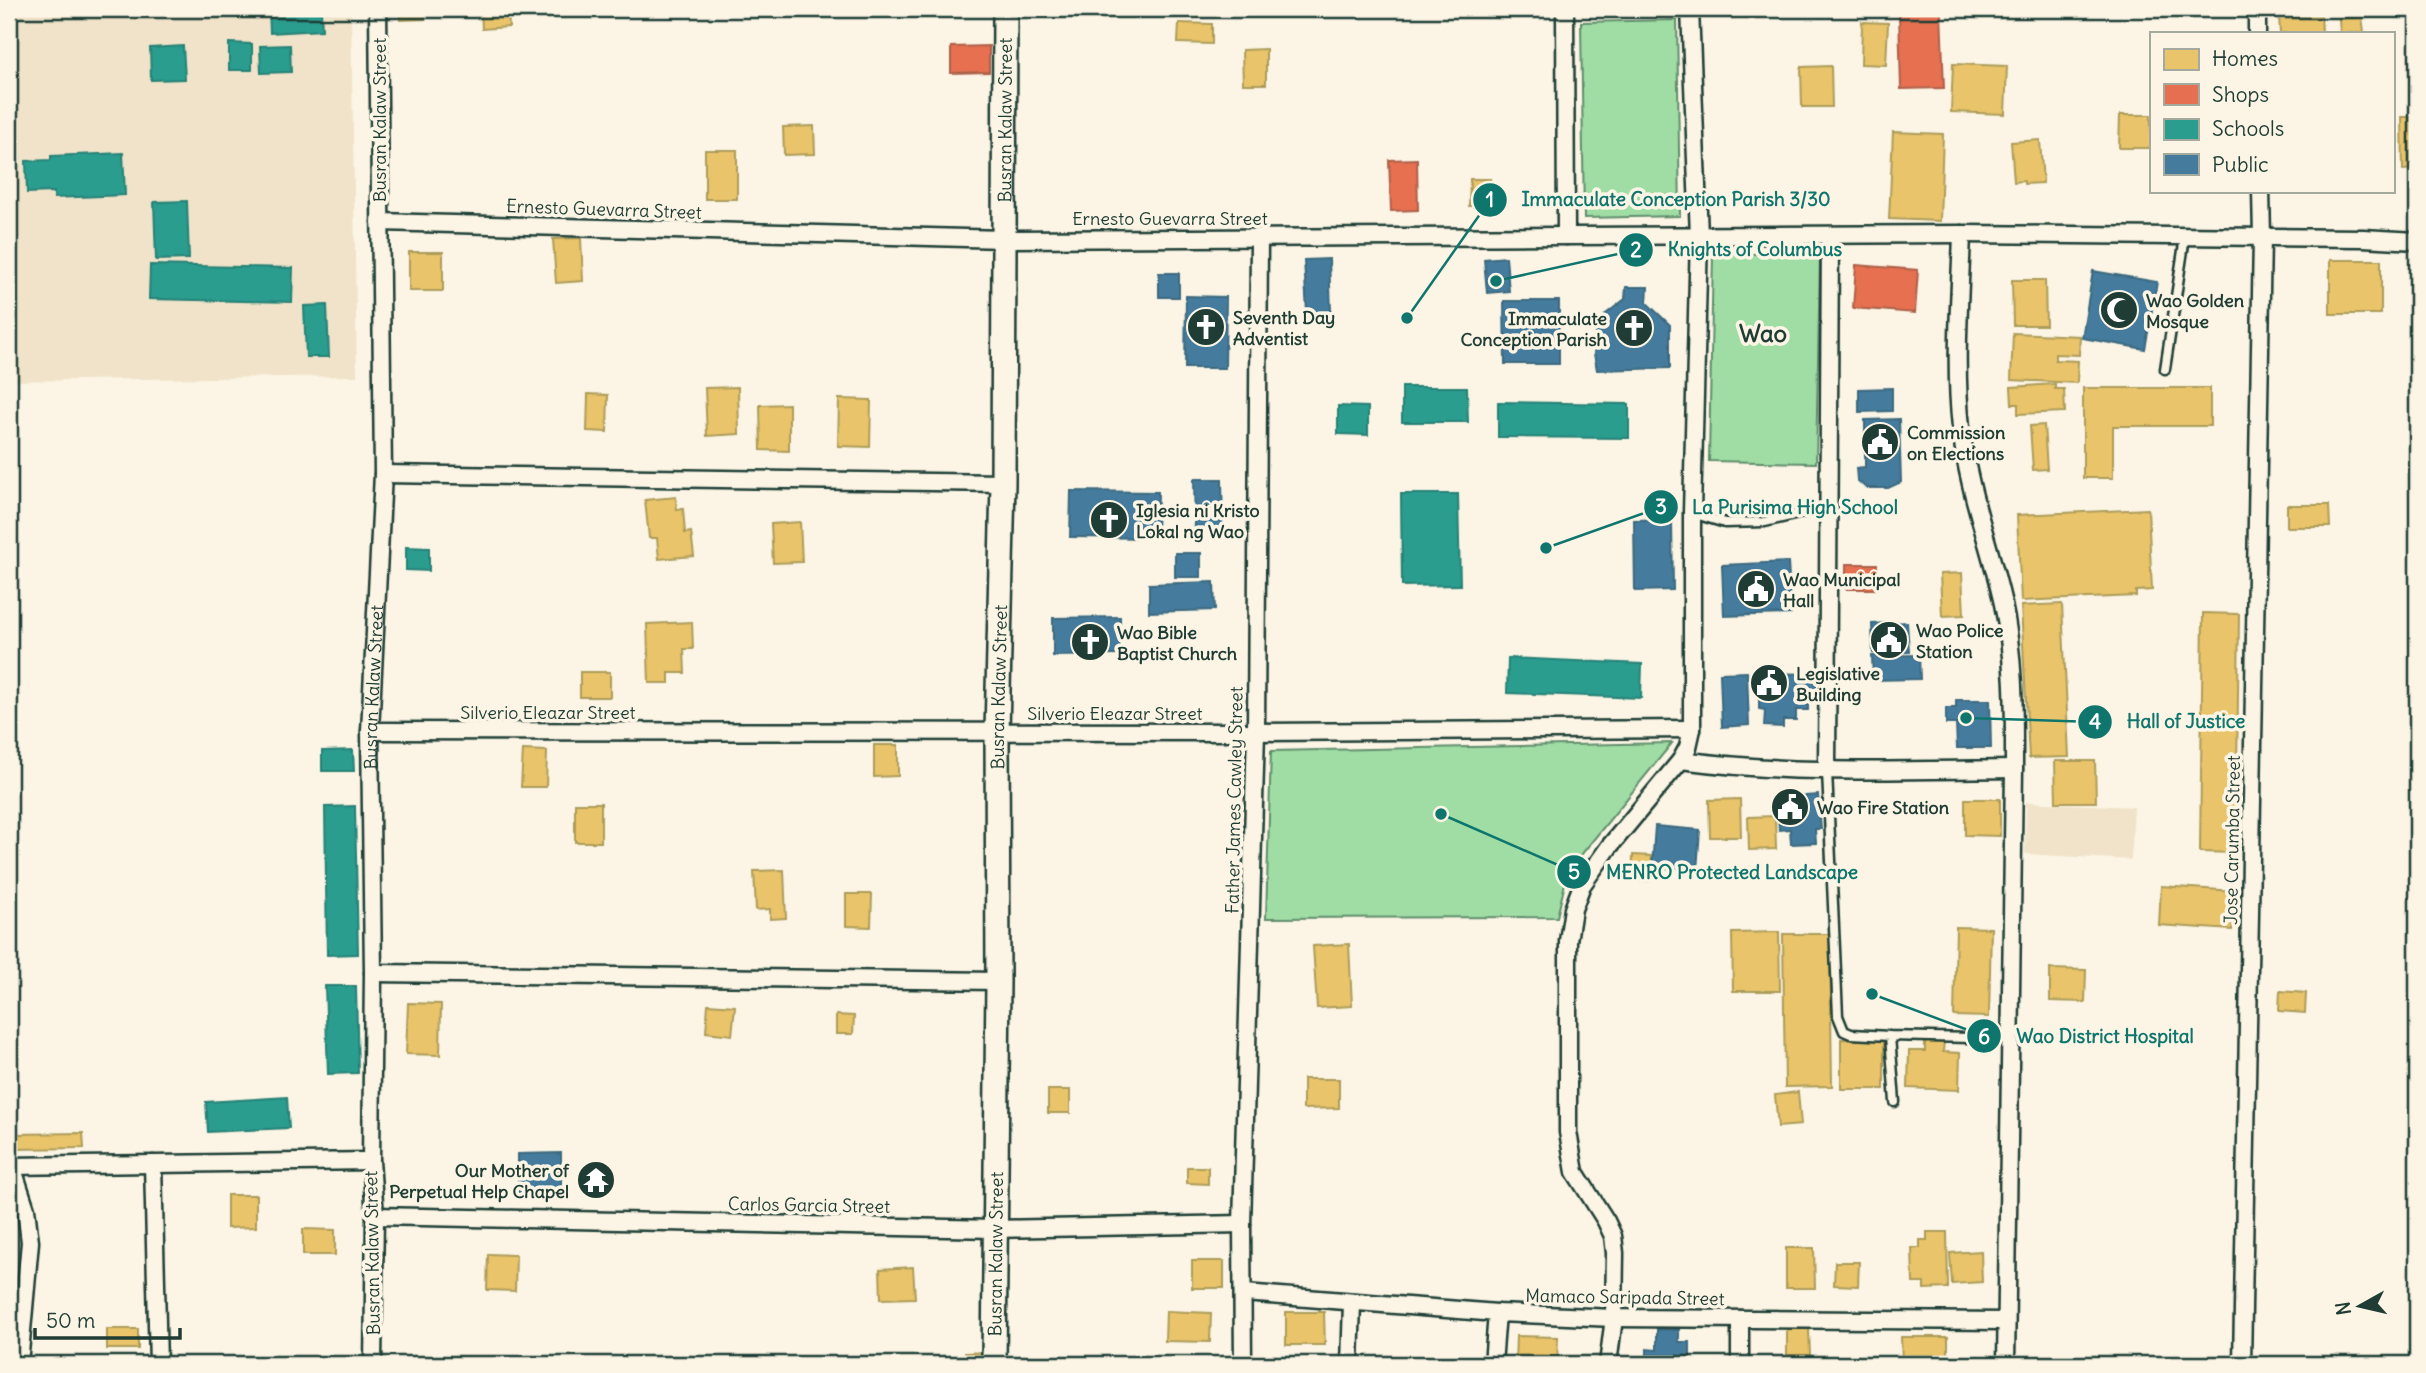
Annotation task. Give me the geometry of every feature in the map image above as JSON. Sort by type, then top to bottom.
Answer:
[{"type":"street","name":"Busran Kalaw Street","points":[[373,1364],[375,1216],[371,1161],[373,973],[370,731],[383,474],[378,9]]},
{"type":"street","name":"Busran Kalaw Street","points":[[995,1364],[997,732],[1003,483],[1005,9]]},
{"type":"street","points":[[1565,9],[1566,236]]},
{"type":"street","points":[[1608,1364],[1614,1318],[1613,1236],[1575,1172],[1568,1132],[1568,941],[1573,909],[1582,885],[1609,847],[1681,760],[1688,747],[1692,729],[1692,513],[1699,236],[1690,9]]},
{"type":"street","points":[[2257,9],[2257,32]]},
{"type":"street","name":"Jose Carumba Street","points":[[2242,1364],[2261,192]]},
{"type":"street","name":"Ernesto Guevarra Street","points":[[380,222],[1003,239],[1962,234],[2417,241]]},
{"type":"street","points":[[1962,234],[1958,376],[1961,426],[1967,467],[2003,604],[2013,677],[2006,1364]]},
{"type":"street","points":[[1827,771],[1826,507],[1830,236]]},
{"type":"street","name":"Father James Cawley Street","points":[[1243,1364],[1242,1224],[1256,732],[1259,237]]},
{"type":"street","points":[[383,474],[1003,483]]},
{"type":"street","name":"Silverio Eleazar Street","points":[[370,731],[1256,732],[1692,729]]},
{"type":"street","points":[[1681,760],[1743,769],[2014,769]]},
{"type":"street","points":[[373,973],[998,981]]},
{"type":"street","points":[[19,1364],[30,1242],[26,1209],[11,1166],[371,1161]]},
{"type":"street","points":[[153,1164],[158,1364]]},
{"type":"street","name":"Carlos Garcia Street","points":[[375,1216],[995,1229],[1242,1224]]},
{"type":"street","name":"Mamaco Saripada Street","points":[[1244,1293],[1497,1313],[1614,1318],[2006,1321]]},
{"type":"street","points":[[1350,1364],[1352,1303]]},
{"type":"street","points":[[1493,1364],[1497,1313]]},
{"type":"street","points":[[1740,1319],[1740,1364]]},
{"type":"lane","points":[[2165,369],[2185,237]]},
{"type":"lane","points":[[1692,513],[1725,523],[1765,522],[1826,507]]},
{"type":"lane","points":[[1827,771],[1838,1016],[1844,1031],[1851,1034],[2010,1040]]},
{"type":"lane","points":[[1890,1036],[1895,1102]]},
{"type":"shaded area","points":[[9,9],[351,9],[357,376],[9,381]]},
{"type":"shaded area","points":[[2026,802],[2134,807],[2131,860],[2025,854]]},
{"type":"green space","points":[[1677,20],[1680,216],[1584,218],[1581,22]]},
{"type":"green space","points":[[1713,253],[1820,255],[1816,463],[1709,461]]},
{"type":"green space","points":[[1672,743],[1568,871],[1557,917],[1266,918],[1271,751]]},
{"type":"building: Homes","points":[[400,9],[424,9],[425,19],[400,20]]},
{"type":"building: Homes","points":[[481,9],[508,9],[509,27],[482,29]]},
{"type":"building: Homes","points":[[2321,15],[2322,32],[2280,32],[2279,17]]},
{"type":"building: Homes","points":[[2362,17],[2364,32],[2340,32],[2339,19]]},
{"type":"building: Homes","points":[[1862,22],[1888,23],[1886,65],[1861,64]]},
{"type":"building: Homes","points":[[1179,23],[1212,24],[1212,44],[1178,43]]},
{"type":"building: Homes","points":[[1266,49],[1266,84],[1243,84],[1242,50]]},
{"type":"building: Homes","points":[[1953,64],[2007,66],[2005,114],[1951,112]]},
{"type":"building: Homes","points":[[1831,66],[1832,107],[1802,107],[1801,67]]},
{"type":"building: Homes","points":[[2120,115],[2150,115],[2150,148],[2119,148]]},
{"type":"building: Homes","points":[[2402,117],[2417,117],[2417,169],[2403,170]]},
{"type":"building: Homes","points":[[814,126],[815,154],[784,155],[783,127]]},
{"type":"building: Homes","points":[[1893,132],[1943,134],[1940,221],[1889,219]]},
{"type":"building: Homes","points":[[2040,140],[2043,183],[2014,182],[2011,142]]},
{"type":"building: Homes","points":[[705,150],[737,150],[737,199],[705,199]]},
{"type":"building: Homes","points":[[1470,179],[1490,179],[1490,206],[1469,206]]},
{"type":"building: Homes","points":[[581,238],[583,281],[556,283],[553,239]]},
{"type":"building: Homes","points":[[409,252],[443,252],[443,291],[409,291]]},
{"type":"building: Homes","points":[[2330,260],[2381,260],[2381,314],[2330,314]]},
{"type":"building: Homes","points":[[2012,280],[2045,280],[2046,325],[2013,325]]},
{"type":"building: Homes","points":[[2013,333],[2080,336],[2079,355],[2055,354],[2055,360],[2078,361],[2077,383],[2011,380]]},
{"type":"building: Homes","points":[[2055,384],[2055,389],[2064,389],[2065,412],[2018,414],[2018,404],[2012,404],[2011,387]]},
{"type":"building: Homes","points":[[738,387],[739,434],[707,436],[705,388]]},
{"type":"building: Homes","points":[[2083,388],[2210,388],[2210,426],[2113,426],[2113,478],[2083,478]]},
{"type":"building: Homes","points":[[588,394],[608,395],[607,432],[587,431]]},
{"type":"building: Homes","points":[[839,399],[871,400],[870,447],[838,446]]},
{"type":"building: Homes","points":[[789,404],[789,451],[761,450],[760,405]]},
{"type":"building: Homes","points":[[2044,425],[2047,469],[2033,470],[2030,426]]},
{"type":"building: Homes","points":[[676,497],[677,510],[683,509],[685,533],[691,532],[694,556],[659,559],[657,538],[649,538],[645,500]]},
{"type":"building: Homes","points":[[2287,505],[2329,505],[2330,527],[2287,527]]},
{"type":"building: Homes","points":[[2148,509],[2152,590],[2136,591],[2136,596],[2021,601],[2017,515]]},
{"type":"building: Homes","points":[[800,522],[802,562],[773,563],[771,524]]},
{"type":"building: Homes","points":[[1962,573],[1964,615],[1942,616],[1940,574]]},
{"type":"building: Homes","points":[[2062,604],[2069,757],[2029,758],[2021,606]]},
{"type":"building: Homes","points":[[2203,613],[2239,614],[2236,853],[2200,852]]},
{"type":"building: Homes","points":[[692,622],[693,649],[684,649],[685,673],[669,673],[669,683],[649,683],[647,624]]},
{"type":"building: Homes","points":[[580,672],[610,672],[610,697],[580,697]]},
{"type":"building: Homes","points":[[874,745],[898,745],[898,776],[874,777]]},
{"type":"building: Homes","points":[[523,750],[547,751],[546,787],[521,787]]},
{"type":"building: Homes","points":[[2055,761],[2095,761],[2096,802],[2056,802]]},
{"type":"building: Homes","points":[[1740,799],[1741,837],[1710,837],[1709,800]]},
{"type":"building: Homes","points":[[1965,799],[2000,799],[2000,836],[1965,835]]},
{"type":"building: Homes","points":[[575,803],[601,803],[601,842],[575,842]]},
{"type":"building: Homes","points":[[1775,816],[1776,849],[1749,850],[1748,817]]},
{"type":"building: Homes","points":[[1633,855],[1652,856],[1650,881],[1632,880]]},
{"type":"building: Homes","points":[[784,870],[786,918],[770,919],[770,909],[756,910],[754,871]]},
{"type":"building: Homes","points":[[2161,886],[2235,891],[2232,930],[2159,925]]},
{"type":"building: Homes","points":[[846,894],[872,894],[871,927],[846,926]]},
{"type":"building: Homes","points":[[1956,927],[1991,928],[1989,1017],[1954,1016]]},
{"type":"building: Homes","points":[[1779,932],[1780,991],[1733,991],[1732,933]]},
{"type":"building: Homes","points":[[1783,934],[1830,934],[1832,1086],[1785,1087]]},
{"type":"building: Homes","points":[[1349,944],[1352,1006],[1317,1008],[1313,946]]},
{"type":"building: Homes","points":[[2050,969],[2086,970],[2085,1002],[2050,1001]]},
{"type":"building: Homes","points":[[2280,991],[2306,993],[2305,1013],[2279,1011]]},
{"type":"building: Homes","points":[[408,1003],[441,1004],[440,1055],[406,1054]]},
{"type":"building: Homes","points":[[708,1004],[735,1006],[732,1035],[706,1032]]},
{"type":"building: Homes","points":[[836,1015],[854,1016],[853,1034],[836,1034]]},
{"type":"building: Homes","points":[[1841,1039],[1884,1040],[1884,1089],[1841,1089]]},
{"type":"building: Homes","points":[[1925,1041],[1944,1041],[1943,1052],[1960,1053],[1959,1090],[1908,1088],[1909,1051],[1925,1051]]},
{"type":"building: Homes","points":[[1303,1079],[1339,1079],[1339,1108],[1303,1109]]},
{"type":"building: Homes","points":[[1048,1090],[1070,1090],[1070,1113],[1048,1113]]},
{"type":"building: Homes","points":[[1798,1092],[1801,1125],[1778,1127],[1775,1095]]},
{"type":"building: Homes","points":[[83,1133],[84,1148],[13,1149],[13,1134]]},
{"type":"building: Homes","points":[[1187,1167],[1208,1167],[1208,1184],[1187,1183]]},
{"type":"building: Homes","points":[[227,1195],[256,1195],[256,1227],[227,1228]]},
{"type":"building: Homes","points":[[303,1229],[335,1230],[335,1255],[303,1255]]},
{"type":"building: Homes","points":[[1927,1232],[1947,1232],[1948,1288],[1924,1289],[1924,1283],[1913,1283],[1912,1248],[1920,1248],[1920,1240],[1927,1240]]},
{"type":"building: Homes","points":[[1786,1248],[1814,1248],[1815,1288],[1786,1288]]},
{"type":"building: Homes","points":[[1981,1251],[1982,1282],[1952,1284],[1950,1253]]},
{"type":"building: Homes","points":[[488,1254],[516,1255],[515,1291],[487,1290]]},
{"type":"building: Homes","points":[[1192,1261],[1224,1261],[1224,1288],[1192,1288]]},
{"type":"building: Homes","points":[[1835,1262],[1859,1262],[1858,1286],[1834,1285]]},
{"type":"building: Homes","points":[[913,1267],[915,1298],[881,1299],[880,1269]]},
{"type":"building: Homes","points":[[1166,1311],[1211,1313],[1210,1342],[1165,1341]]},
{"type":"building: Homes","points":[[1286,1312],[1324,1312],[1325,1345],[1286,1345]]},
{"type":"building: Homes","points":[[107,1329],[138,1329],[138,1349],[107,1349]]},
{"type":"building: Homes","points":[[1787,1329],[1809,1329],[1810,1355],[1787,1355]]},
{"type":"building: Homes","points":[[1516,1336],[1558,1337],[1557,1364],[1515,1364]]},
{"type":"building: Homes","points":[[1901,1337],[1948,1337],[1948,1362],[1902,1362]]},
{"type":"building: Homes","points":[[986,1352],[986,1364],[965,1364],[965,1353]]},
{"type":"building: Shops","points":[[1941,11],[1944,88],[1901,89],[1899,13]]},
{"type":"building: Shops","points":[[989,46],[989,72],[951,73],[951,47]]},
{"type":"building: Shops","points":[[1417,159],[1418,210],[1391,211],[1389,160]]},
{"type":"building: Shops","points":[[1856,265],[1918,270],[1915,313],[1853,308]]},
{"type":"building: Shops","points":[[1846,564],[1877,564],[1876,589],[1846,589]]},
{"type":"building: Schools","points":[[269,9],[321,9],[322,30],[270,33]]},
{"type":"building: Schools","points":[[229,43],[252,44],[252,70],[229,70]]},
{"type":"building: Schools","points":[[290,45],[291,72],[261,73],[260,46]]},
{"type":"building: Schools","points":[[183,46],[185,79],[151,80],[150,48]]},
{"type":"building: Schools","points":[[123,153],[125,195],[54,198],[54,192],[27,193],[26,161],[51,160],[51,156]]},
{"type":"building: Schools","points":[[187,201],[189,259],[156,260],[154,202]]},
{"type":"building: Schools","points":[[150,265],[293,268],[292,302],[149,299]]},
{"type":"building: Schools","points":[[327,305],[329,357],[306,357],[304,306]]},
{"type":"building: Schools","points":[[1402,387],[1467,387],[1468,422],[1402,422]]},
{"type":"building: Schools","points":[[1498,402],[1629,404],[1629,438],[1498,437]]},
{"type":"building: Schools","points":[[1338,406],[1368,407],[1368,435],[1338,434]]},
{"type":"building: Schools","points":[[1401,494],[1458,494],[1460,585],[1402,586]]},
{"type":"building: Schools","points":[[406,547],[429,548],[429,571],[406,570]]},
{"type":"building: Schools","points":[[1508,658],[1642,664],[1641,698],[1507,693]]},
{"type":"building: Schools","points":[[353,750],[354,771],[322,771],[322,751]]},
{"type":"building: Schools","points":[[355,806],[358,954],[327,955],[325,807]]},
{"type":"building: Schools","points":[[325,986],[356,986],[358,1073],[328,1074]]},
{"type":"building: Schools","points":[[287,1097],[289,1128],[208,1132],[206,1102]]},
{"type":"building: Public","points":[[1506,257],[1509,291],[1487,293],[1484,259]]},
{"type":"building: Public","points":[[1329,259],[1331,311],[1307,313],[1304,260]]},
{"type":"building: Public","name":"Wao Golden Mosque","points":[[2093,271],[2157,282],[2145,349],[2082,338]]},
{"type":"building: Public","points":[[1159,273],[1179,273],[1179,297],[1159,297]]},
{"type":"building: Public","name":"Immaculate Conception Parish","points":[[1626,287],[1648,287],[1647,303],[1670,325],[1670,368],[1597,370],[1594,354],[1596,330],[1606,314],[1625,299]]},
{"type":"building: Public","points":[[1186,296],[1226,297],[1225,368],[1185,368]]},
{"type":"building: Public","points":[[1504,301],[1559,301],[1559,364],[1505,364]]},
{"type":"building: Public","points":[[1892,388],[1892,411],[1859,412],[1859,389]]},
{"type":"building: Public","points":[[1899,419],[1901,482],[1888,488],[1866,488],[1857,480],[1856,468],[1865,467],[1865,420]]},
{"type":"building: Public","points":[[1194,479],[1222,479],[1223,530],[1195,531]]},
{"type":"building: Public","points":[[1071,491],[1158,492],[1157,538],[1070,537]]},
{"type":"building: Public","points":[[1672,519],[1673,590],[1635,591],[1634,520]]},
{"type":"building: Public","points":[[1175,553],[1201,553],[1201,577],[1175,577]]},
{"type":"building: Public","name":"Wao Municipal Hall","points":[[1788,562],[1791,614],[1724,616],[1722,565]]},
{"type":"building: Public","points":[[1214,582],[1215,610],[1149,612],[1149,584]]},
{"type":"building: Public","points":[[1120,617],[1120,655],[1053,656],[1053,618]]},
{"type":"building: Public","points":[[1907,622],[1909,652],[1873,653],[1872,624]]},
{"type":"building: Public","points":[[1919,655],[1920,679],[1873,680],[1872,656]]},
{"type":"building: Public","points":[[1747,672],[1749,725],[1722,727],[1720,673]]},
{"type":"building: Public","points":[[1759,673],[1816,674],[1816,699],[1808,699],[1808,710],[1796,710],[1796,720],[1783,720],[1783,727],[1764,726],[1765,710],[1759,709]]},
{"type":"building: Public","points":[[1956,700],[1990,700],[1991,748],[1957,748],[1956,724],[1946,724],[1946,708],[1956,708]]},
{"type":"building: Public","points":[[1818,795],[1821,829],[1815,829],[1816,843],[1791,844],[1790,829],[1779,830],[1777,798]]},
{"type":"building: Public","points":[[1655,826],[1700,830],[1697,871],[1652,867]]},
{"type":"building: Public","points":[[561,1153],[561,1196],[518,1196],[518,1154]]},
{"type":"building: Public","points":[[1657,1329],[1679,1330],[1679,1342],[1690,1342],[1690,1364],[1647,1364],[1647,1349],[1657,1350]]},
{"type":"place","name":"Knights of Columbus","points":[[1496,281]]},
{"type":"place","name":"Wao Golden Mosque","points":[[2119,310]]},
{"type":"place","name":"Immaculate Conception Parish 3/30","points":[[1407,318]]},
{"type":"place","name":"Seventh Day Adventist","points":[[1206,327]]},
{"type":"place","name":"Immaculate Conception Parish","points":[[1634,328]]},
{"type":"place","name":"Commission on Elections","points":[[1880,442]]},
{"type":"place","name":"Iglesia ni Kristo Lokal ng Wao","points":[[1109,520]]},
{"type":"place","name":"La Purisima High School","points":[[1546,548]]},
{"type":"place","name":"Wao Municipal Hall","points":[[1756,589]]},
{"type":"place","name":"Wao Police Station","points":[[1889,640]]},
{"type":"place","name":"Wao Bible Baptist Church","points":[[1090,642]]},
{"type":"place","name":"Legislative Building","points":[[1769,683]]},
{"type":"place","name":"Hall of Justice","points":[[1966,718]]},
{"type":"place","name":"Wao Fire Station","points":[[1790,807]]},
{"type":"place","name":"MENRO Protected Landscape","points":[[1441,814]]},
{"type":"place","name":"Wao District Hospital","points":[[1872,994]]},
{"type":"place","name":"Our Mother of Perpetual Help Chapel","points":[[596,1180]]},
{"type":"district","name":"Wao","points":[[1763,333]]}]
